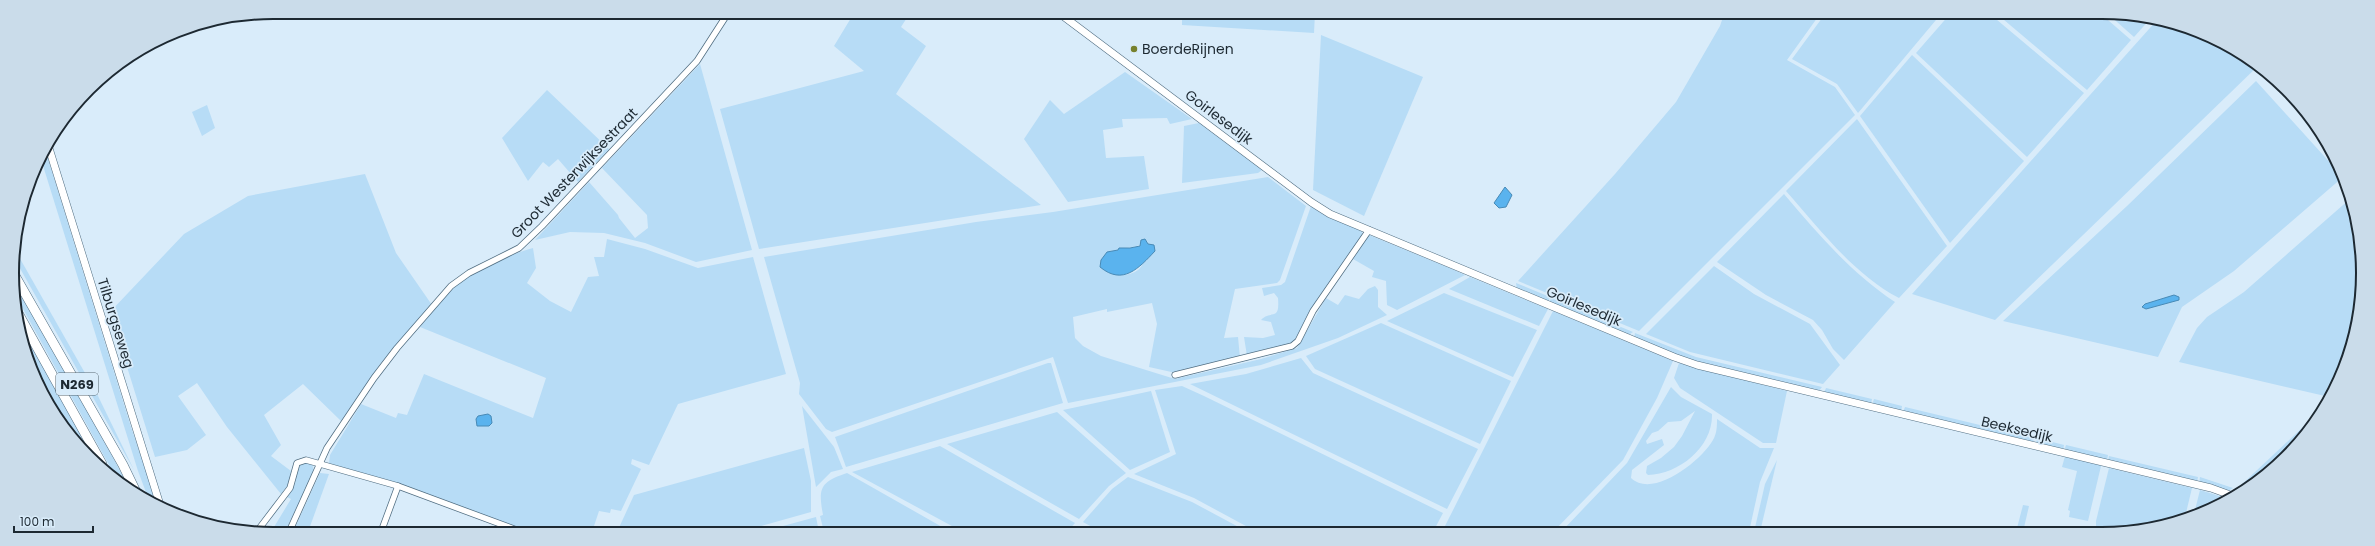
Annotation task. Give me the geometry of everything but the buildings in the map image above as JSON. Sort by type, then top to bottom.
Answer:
[{"type":"highway","name":"N269","points":[[20,284],[124,465],[133,484]]},
{"type":"highway","name":"N269","points":[[24,324],[98,458]]},
{"type":"street","name":"Groot Westerwijksestraat","points":[[291,527],[328,448],[374,378],[434,304],[451,286],[469,273],[519,248],[542,226],[697,61],[724,19]]},
{"type":"street","name":"Goirlesedijk","points":[[1067,19],[1311,202],[1330,214],[1684,362],[1795,388]]},
{"type":"street","name":"Tilburgseweg","points":[[50,152],[158,500]]},
{"type":"street","points":[[1175,375],[1292,346],[1298,341],[1313,311],[1369,230]]},
{"type":"street","name":"Beeksedijk","points":[[1795,388],[2204,486],[2227,494]]},
{"type":"street","points":[[261,526],[290,488],[297,463],[306,460],[398,486],[509,527]]},
{"type":"street","points":[[383,527],[398,486]]},
{"type":"shaded area","points":[[850,19],[906,19],[901,27],[926,46],[896,94],[1041,205],[759,249],[720,109],[864,71],[834,46]]},
{"type":"shaded area","points":[[1182,19],[1315,19],[1314,33],[1182,25]]},
{"type":"shaded area","points":[[1722,19],[1816,19],[1787,60],[1835,87],[1855,115],[1639,331],[1518,281],[1615,174],[1676,102],[1720,26]]},
{"type":"shaded area","points":[[1821,19],[1937,19],[1858,113],[1837,84],[1792,59]]},
{"type":"shaded area","points":[[1946,19],[1996,19],[2084,93],[2027,157],[1916,53]]},
{"type":"shaded area","points":[[2003,19],[2107,19],[2131,40],[2087,90]]},
{"type":"shaded area","points":[[2114,20],[2146,23],[2134,37]]},
{"type":"shaded area","points":[[2153,24],[2184,32],[2199,38],[2229,53],[2254,69],[1995,320],[1912,294]]},
{"type":"shaded area","points":[[1321,35],[1423,77],[1364,216],[1313,190]]},
{"type":"shaded area","points":[[1912,55],[2024,161],[1950,243],[1860,116]]},
{"type":"shaded area","points":[[700,64],[752,250],[696,262],[645,243],[604,233],[570,232],[535,240],[589,182],[618,215],[635,238],[648,228],[647,215],[602,168]]},
{"type":"shaded area","points":[[1125,72],[1192,119],[1170,124],[1167,118],[1122,119],[1123,127],[1103,130],[1106,158],[1144,156],[1149,189],[1068,202],[1024,139],[1050,100],[1064,114]]},
{"type":"shaded area","points":[[2256,81],[2332,164],[2339,181],[2234,271],[2182,307],[2158,357],[2003,321],[2127,206]]},
{"type":"shaded area","points":[[547,90],[609,149],[578,182],[558,159],[549,167],[543,162],[528,181],[502,138]]},
{"type":"shaded area","points":[[207,105],[215,128],[202,136],[192,112]]},
{"type":"shaded area","points":[[1857,119],[1947,246],[1899,298],[1882,288],[1852,264],[1786,191]]},
{"type":"shaded area","points":[[1199,123],[1262,170],[1258,173],[1182,183],[1184,126]]},
{"type":"shaded area","points":[[47,157],[131,427],[155,498],[146,493],[138,471],[43,165]]},
{"type":"shaded area","points":[[365,174],[396,253],[432,305],[381,363],[341,421],[303,384],[264,415],[281,445],[271,456],[291,471],[289,484],[281,494],[227,427],[197,383],[178,396],[206,435],[187,450],[155,457],[110,312],[184,234],[248,196]]},
{"type":"shaded area","points":[[1268,177],[1306,206],[1280,280],[1277,283],[1235,289],[1224,338],[1238,337],[1240,358],[1176,373],[1149,367],[1157,324],[1152,303],[1107,312],[1107,309],[1073,317],[1075,338],[1083,346],[1101,356],[1175,379],[1261,359],[1297,348],[1326,298],[1338,305],[1345,295],[1359,299],[1368,289],[1375,286],[1378,290],[1378,307],[1387,315],[1338,338],[1261,365],[1068,403],[1053,357],[832,432],[826,429],[799,394],[800,383],[764,257],[976,222],[1053,212]],"holes":[[[1147,241],[1148,244],[1152,245],[1140,268],[1134,273],[1119,275],[1104,270],[1100,267],[1100,263],[1107,252],[1118,250],[1120,248],[1134,247]]]},
{"type":"shaded area","points":[[1784,194],[1822,238],[1850,266],[1879,291],[1895,302],[1844,360],[1833,349],[1822,330],[1813,320],[1766,295],[1717,262]]},
{"type":"shaded area","points":[[2346,203],[2354,240],[2356,273],[2354,306],[2343,355],[2324,396],[2179,362],[2197,328],[2207,317],[2244,292]]},
{"type":"shaded area","points":[[1311,206],[1325,215],[1362,231],[1362,238],[1292,344],[1247,356],[1244,337],[1263,338],[1275,335],[1271,322],[1261,320],[1268,315],[1276,313],[1278,310],[1278,298],[1274,293],[1264,296],[1262,288],[1281,285],[1285,282]]},
{"type":"shaded area","points":[[1369,235],[1465,275],[1397,310],[1387,305],[1386,281],[1372,277],[1374,271],[1353,259]]},
{"type":"shaded area","points":[[607,239],[645,249],[698,268],[753,257],[786,374],[678,404],[649,465],[632,459],[631,464],[641,469],[621,511],[611,509],[610,513],[599,511],[594,527],[517,527],[404,486],[329,463],[330,455],[361,404],[396,418],[398,413],[407,415],[424,374],[533,418],[546,378],[420,327],[459,283],[489,265],[511,255],[533,248],[536,268],[527,283],[550,301],[571,312],[588,277],[599,276],[594,257],[604,257]]},
{"type":"shaded area","points":[[20,258],[98,396],[134,470],[19,267]]},
{"type":"shaded area","points":[[1714,266],[1754,294],[1810,324],[1840,365],[1823,384],[1690,352],[1646,334]]},
{"type":"shaded area","points":[[1470,277],[1548,309],[1539,326],[1449,289]]},
{"type":"shaded area","points":[[1516,283],[1550,297],[1548,303],[1517,290]]},
{"type":"shaded area","points":[[20,288],[125,479],[111,469],[21,305]]},
{"type":"shaded area","points":[[1444,293],[1537,330],[1513,377],[1387,321]]},
{"type":"shaded area","points":[[1551,298],[1633,332],[1628,335],[1549,303]]},
{"type":"shaded area","points":[[1553,311],[1673,361],[1657,398],[1623,460],[1558,527],[1445,527]]},
{"type":"shaded area","points":[[1381,323],[1511,381],[1480,444],[1315,369],[1306,356]]},
{"type":"shaded area","points":[[1635,333],[1696,357],[1822,387],[1818,392],[1691,361],[1634,338]]},
{"type":"shaded area","points":[[28,341],[88,447],[71,428],[53,400],[38,370]]},
{"type":"shaded area","points":[[1301,358],[1313,373],[1478,449],[1447,509],[1190,384],[1246,374]]},
{"type":"shaded area","points":[[1051,363],[1063,403],[846,467],[835,437]]},
{"type":"shaded area","points":[[1679,363],[1787,391],[1776,443],[1763,443],[1680,388],[1674,378]]},
{"type":"shaded area","points":[[1182,386],[1443,513],[1436,527],[1248,527],[1194,498],[1134,474],[1176,454],[1155,390]]},
{"type":"shaded area","points":[[1671,387],[1681,397],[1712,414],[1711,426],[1707,437],[1700,448],[1682,464],[1671,470],[1648,475],[1646,473],[1647,466],[1661,458],[1674,447],[1682,436],[1695,411],[1681,421],[1668,422],[1658,431],[1652,433],[1646,441],[1647,444],[1662,439],[1664,445],[1632,470],[1631,478],[1640,483],[1651,484],[1663,481],[1688,467],[1707,449],[1713,440],[1717,427],[1717,419],[1760,448],[1774,448],[1760,482],[1750,527],[1566,527],[1627,463]]},
{"type":"shaded area","points":[[1826,388],[1872,399],[1871,404],[1824,393]]},
{"type":"shaded area","points":[[1151,391],[1170,452],[1130,470],[1063,410]]},
{"type":"shaded area","points":[[1874,399],[1902,406],[1901,412],[1872,405]]},
{"type":"shaded area","points":[[802,406],[834,447],[843,469],[831,472],[816,487]]},
{"type":"shaded area","points":[[1905,407],[2034,438],[2033,442],[1903,412]]},
{"type":"shaded area","points":[[1057,412],[1126,473],[1109,486],[1079,519],[947,444]]},
{"type":"shaded area","points":[[2307,423],[2282,453],[2257,475],[2241,486]]},
{"type":"shaded area","points":[[2037,438],[2064,445],[2063,450],[2036,443]]},
{"type":"shaded area","points":[[2066,445],[2108,455],[2107,461],[2064,451]]},
{"type":"shaded area","points":[[940,446],[1075,523],[1071,527],[954,527],[852,472]]},
{"type":"shaded area","points":[[804,448],[811,481],[811,512],[758,527],[619,527],[634,495]]},
{"type":"shaded area","points":[[2065,456],[2099,464],[2101,466],[2088,521],[2069,517],[2070,511],[2068,510],[2077,471],[2062,467]]},
{"type":"shaded area","points":[[2109,456],[2198,477],[2197,482],[2108,461]]},
{"type":"shaded area","points":[[1777,460],[1761,527],[1755,527],[1765,484]]},
{"type":"shaded area","points":[[302,462],[312,464],[314,471],[287,527],[274,527],[291,499],[287,497],[295,484],[298,468]]},
{"type":"shaded area","points":[[2109,468],[2192,488],[2186,513],[2184,514],[2135,525],[2096,527],[2096,521]]},
{"type":"shaded area","points":[[320,473],[329,474],[310,527],[295,527]]},
{"type":"shaded area","points":[[847,473],[942,527],[823,527],[820,516],[823,515],[821,506],[821,492],[826,483]]},
{"type":"shaded area","points":[[1128,477],[1192,502],[1239,527],[1092,527],[1083,522],[1112,489]]},
{"type":"shaded area","points":[[2200,477],[2233,488],[2228,491],[2199,483]]},
{"type":"shaded area","points":[[2200,490],[2222,497],[2214,501],[2195,510]]},
{"type":"shaded area","points":[[2023,505],[2029,506],[2024,527],[2017,527]]},
{"type":"shaded area","points":[[816,517],[818,527],[779,527]]},
{"type":"water","points":[[1505,187],[1512,195],[1506,207],[1499,208],[1494,203]]},
{"type":"water","points":[[1145,239],[1148,244],[1154,245],[1155,251],[1137,269],[1123,275],[1116,275],[1100,267],[1101,260],[1107,252],[1118,250],[1119,248],[1140,246],[1141,240]]},
{"type":"water","points":[[2174,295],[2179,297],[2179,300],[2146,309],[2142,307],[2145,304]]},
{"type":"water","points":[[488,414],[491,416],[492,423],[489,426],[477,426],[476,419],[478,416]]},
{"type":"place","name":"BoerdeRijnen","points":[[1134,49]]}]
